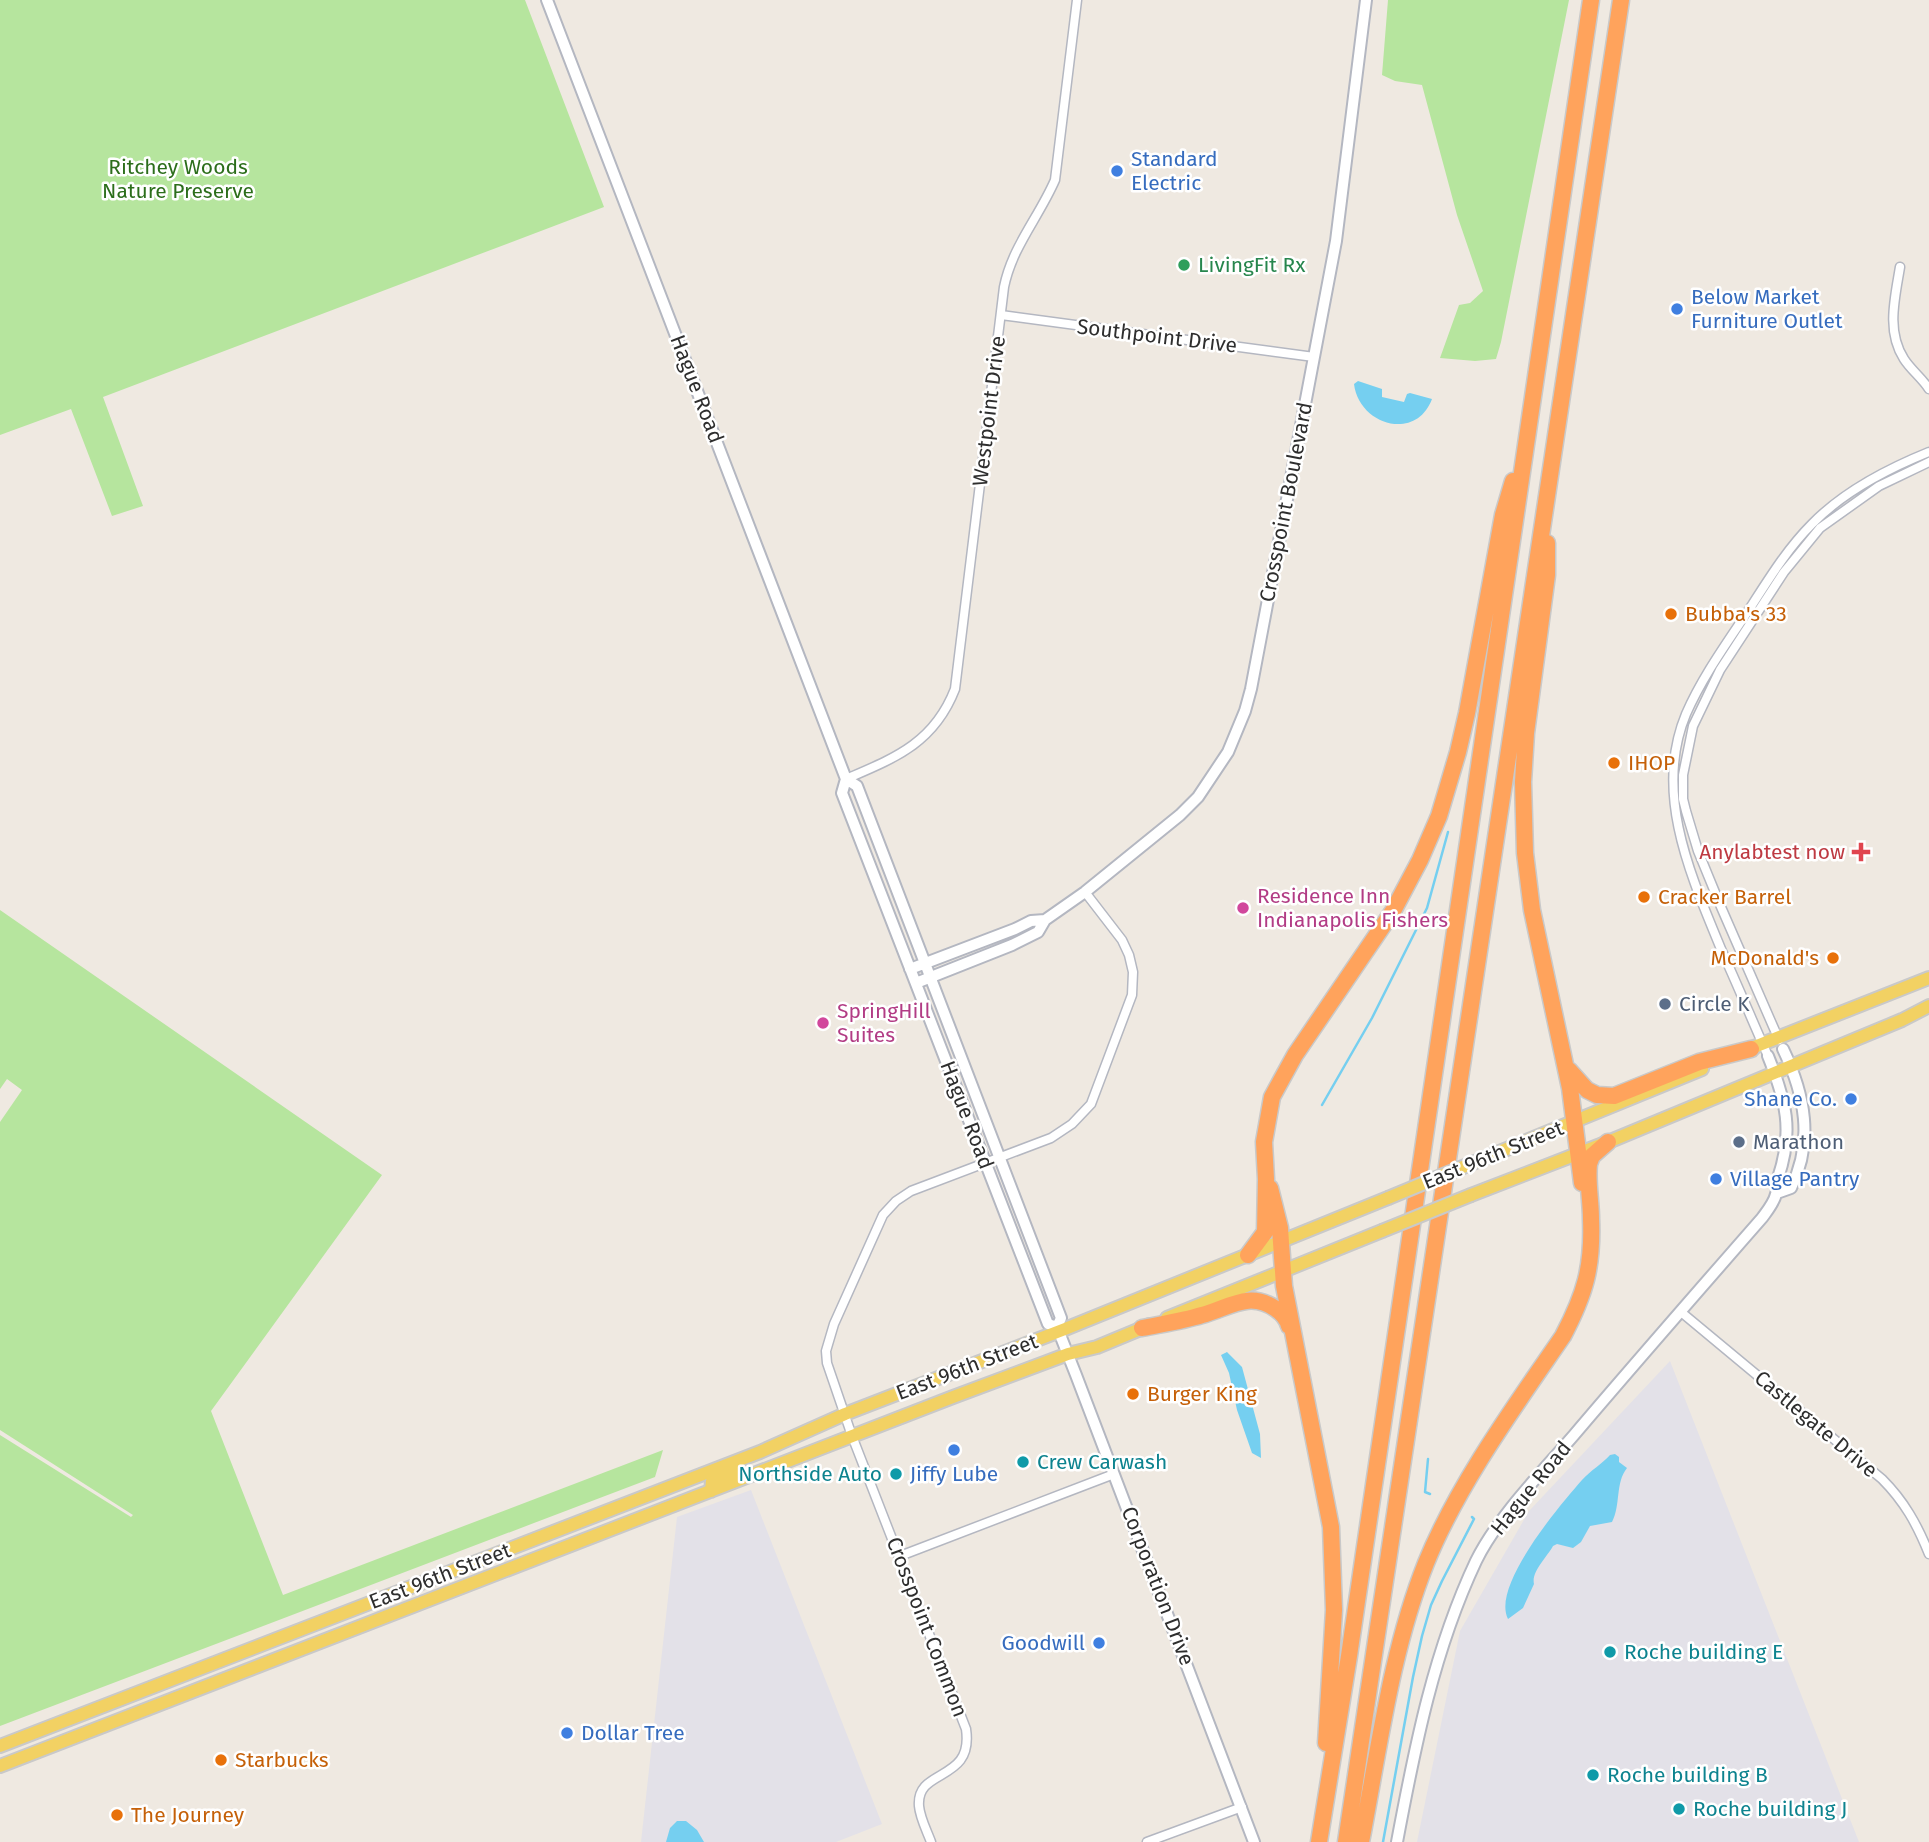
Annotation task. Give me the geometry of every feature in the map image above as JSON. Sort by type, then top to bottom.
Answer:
[{"type":"highway","points":[[1319,1842],[1396,1338],[1427,1106],[1517,516],[1527,428],[1591,0]]},
{"type":"highway","points":[[1346,1842],[1621,0]]},
{"type":"highway","points":[[1248,1255],[1265,1232],[1264,1142],[1272,1097],[1295,1055],[1393,911],[1439,816],[1458,752],[1503,515],[1527,428]]},
{"type":"highway","points":[[1546,508],[1547,575],[1526,733],[1523,816],[1525,853],[1532,909],[1566,1066],[1583,1187],[1590,1201]]},
{"type":"highway","points":[[1566,1066],[1587,1090],[1597,1095],[1614,1096],[1699,1062],[1760,1050]]},
{"type":"highway","points":[[1362,1842],[1397,1658],[1418,1585],[1438,1534],[1462,1491],[1563,1335],[1578,1307],[1586,1288],[1589,1267],[1589,1164],[1592,1156],[1608,1142]]},
{"type":"highway","points":[[1266,1180],[1273,1194],[1280,1228],[1281,1272],[1326,1495],[1333,1553],[1334,1610],[1323,1814]]},
{"type":"highway","points":[[1142,1328],[1204,1315],[1251,1299],[1280,1312],[1287,1320],[1293,1336]]},
{"type":"main road","name":"East 96th Street","points":[[0,1746],[760,1452],[845,1414],[1575,1122],[1781,1044],[1929,978]]},
{"type":"main road","name":"East 96th Street","points":[[0,1766],[852,1436],[1068,1354],[1097,1347],[1577,1152],[1608,1142],[1902,1020],[1929,1006]]},
{"type":"main road","points":[[711,1491],[712,1480],[746,1464],[760,1452]]},
{"type":"main road","points":[[451,1591],[486,1570],[540,1549],[545,1544],[543,1536]]},
{"type":"street","name":"Hague Road","points":[[547,0],[846,779],[857,786],[1061,1318],[1058,1329],[1048,1324],[842,793],[846,779]]},
{"type":"street","name":"Westpoint Drive","points":[[846,779],[907,751],[921,740],[942,716],[955,690],[1008,267],[1048,198],[1055,180],[1077,0]]},
{"type":"street","name":"Crosspoint Boulevard","points":[[916,983],[1038,932],[1045,920],[1085,892],[1190,806],[1217,771],[1238,732],[1251,689],[1338,228],[1366,0]]},
{"type":"street","points":[[1900,267],[1893,313],[1896,341],[1909,366],[1929,389]]},
{"type":"street","name":"Southpoint Drive","points":[[1001,315],[1314,357]]},
{"type":"street","points":[[1760,1050],[1697,890],[1681,839],[1673,783],[1683,724],[1712,666],[1784,557],[1813,523],[1856,489],[1886,471],[1929,452]]},
{"type":"street","points":[[1781,1044],[1698,851],[1686,811],[1683,799],[1684,775],[1693,726],[1711,685],[1727,659],[1779,580],[1820,528],[1879,486],[1929,461]]},
{"type":"street","name":"Crosspoint Common","points":[[931,1842],[921,1813],[920,1795],[929,1781],[960,1763],[966,1750],[967,1735],[852,1436],[831,1377],[826,1351],[834,1324],[883,1215],[905,1194],[1057,1135],[1086,1110],[1093,1099],[1132,995],[1133,972],[1122,940],[1085,892]]},
{"type":"street","name":"Crosspoint Boulevard","points":[[910,969],[1031,921],[1045,920]]},
{"type":"street","name":"Hague Road","points":[[1777,1193],[1791,1188],[1805,1141],[1802,1098],[1781,1044]]},
{"type":"street","name":"Hague Road","points":[[1397,1842],[1422,1717],[1432,1681],[1451,1624],[1486,1543],[1531,1485],[1762,1218],[1777,1193],[1776,1183],[1785,1159],[1787,1120],[1783,1097],[1774,1072],[1760,1050]]},
{"type":"street","name":"Castlegate Drive","points":[[1681,1312],[1882,1479],[1914,1520],[1929,1554]]},
{"type":"street","name":"Corporation Drive","points":[[1058,1329],[1254,1842]]},
{"type":"street","points":[[900,1556],[1114,1474]]},
{"type":"street","points":[[1147,1842],[1242,1807]]},
{"type":"shaded area","points":[[1670,1361],[1859,1842],[1417,1842],[1460,1631],[1529,1511]]},
{"type":"shaded area","points":[[751,1490],[882,1824],[836,1842],[641,1842],[677,1517]]},
{"type":"green space","name":"Ritchey Woods Nature Preserve","points":[[0,0],[525,0],[604,207],[103,397],[143,506],[112,516],[71,409],[0,435]]},
{"type":"green space","points":[[1388,0],[1569,0],[1496,359],[1475,361],[1440,358],[1459,305],[1470,303],[1483,291],[1457,215],[1422,85],[1395,81],[1382,75]]},
{"type":"green space","points":[[0,910],[382,1175],[211,1411],[283,1595],[663,1450],[655,1477],[0,1726],[0,1435],[131,1517],[133,1515],[0,1430],[0,1122],[22,1090],[7,1079],[0,1089]]},
{"type":"water","points":[[1358,381],[1382,389],[1382,397],[1404,402],[1410,393],[1432,399],[1414,421],[1389,423],[1366,410],[1358,398],[1354,384]]},
{"type":"water","points":[[1227,1352],[1242,1367],[1260,1434],[1261,1458],[1252,1453],[1237,1410],[1229,1373],[1221,1355]]},
{"type":"water","points":[[1610,1455],[1619,1457],[1619,1462],[1627,1468],[1621,1480],[1612,1522],[1590,1526],[1581,1542],[1573,1548],[1557,1544],[1553,1546],[1537,1570],[1523,1608],[1508,1619],[1505,1605],[1509,1587],[1530,1546],[1582,1480]]},
{"type":"water","points":[[677,1821],[686,1821],[697,1830],[704,1842],[666,1842],[670,1828]]},
{"type":"waterway","points":[[1322,1105],[1372,1018],[1427,908],[1448,832]]},
{"type":"waterway","points":[[1428,1459],[1425,1492],[1430,1494]]},
{"type":"waterway","points":[[1383,1842],[1422,1636],[1431,1605],[1474,1519],[1472,1517]]},
{"type":"place","name":"Standard Electric","points":[[1117,171]]},
{"type":"place","name":"LivingFit Rx","points":[[1184,265]]},
{"type":"place","name":"Below Market Furniture Outlet","points":[[1677,309]]},
{"type":"place","name":"Bubba's 33","points":[[1671,614]]},
{"type":"place","name":"IHOP","points":[[1614,763]]},
{"type":"place","name":"Anylabtest now","points":[[1861,852]]},
{"type":"place","name":"Cracker Barrel","points":[[1644,897]]},
{"type":"place","name":"Residence Inn Indianapolis Fishers","points":[[1243,908]]},
{"type":"place","name":"McDonald's","points":[[1833,958]]},
{"type":"place","name":"Circle K","points":[[1665,1004]]},
{"type":"place","name":"SpringHill Suites","points":[[823,1023]]},
{"type":"place","name":"Shane Co.","points":[[1851,1099]]},
{"type":"place","name":"Marathon","points":[[1739,1142]]},
{"type":"place","name":"Village Pantry","points":[[1716,1179]]},
{"type":"place","name":"Burger King","points":[[1133,1394]]},
{"type":"place","name":"Jiffy Lube","points":[[954,1450]]},
{"type":"place","name":"Crew Carwash","points":[[1023,1462]]},
{"type":"place","name":"Northside Auto","points":[[896,1474]]},
{"type":"place","name":"Goodwill","points":[[1099,1643]]},
{"type":"place","name":"Roche building E","points":[[1610,1652]]},
{"type":"place","name":"Dollar Tree","points":[[567,1733]]},
{"type":"place","name":"Starbucks","points":[[221,1760]]},
{"type":"place","name":"Roche building B","points":[[1593,1775]]},
{"type":"place","name":"Roche building J","points":[[1679,1809]]},
{"type":"place","name":"The Journey","points":[[117,1815]]}]
